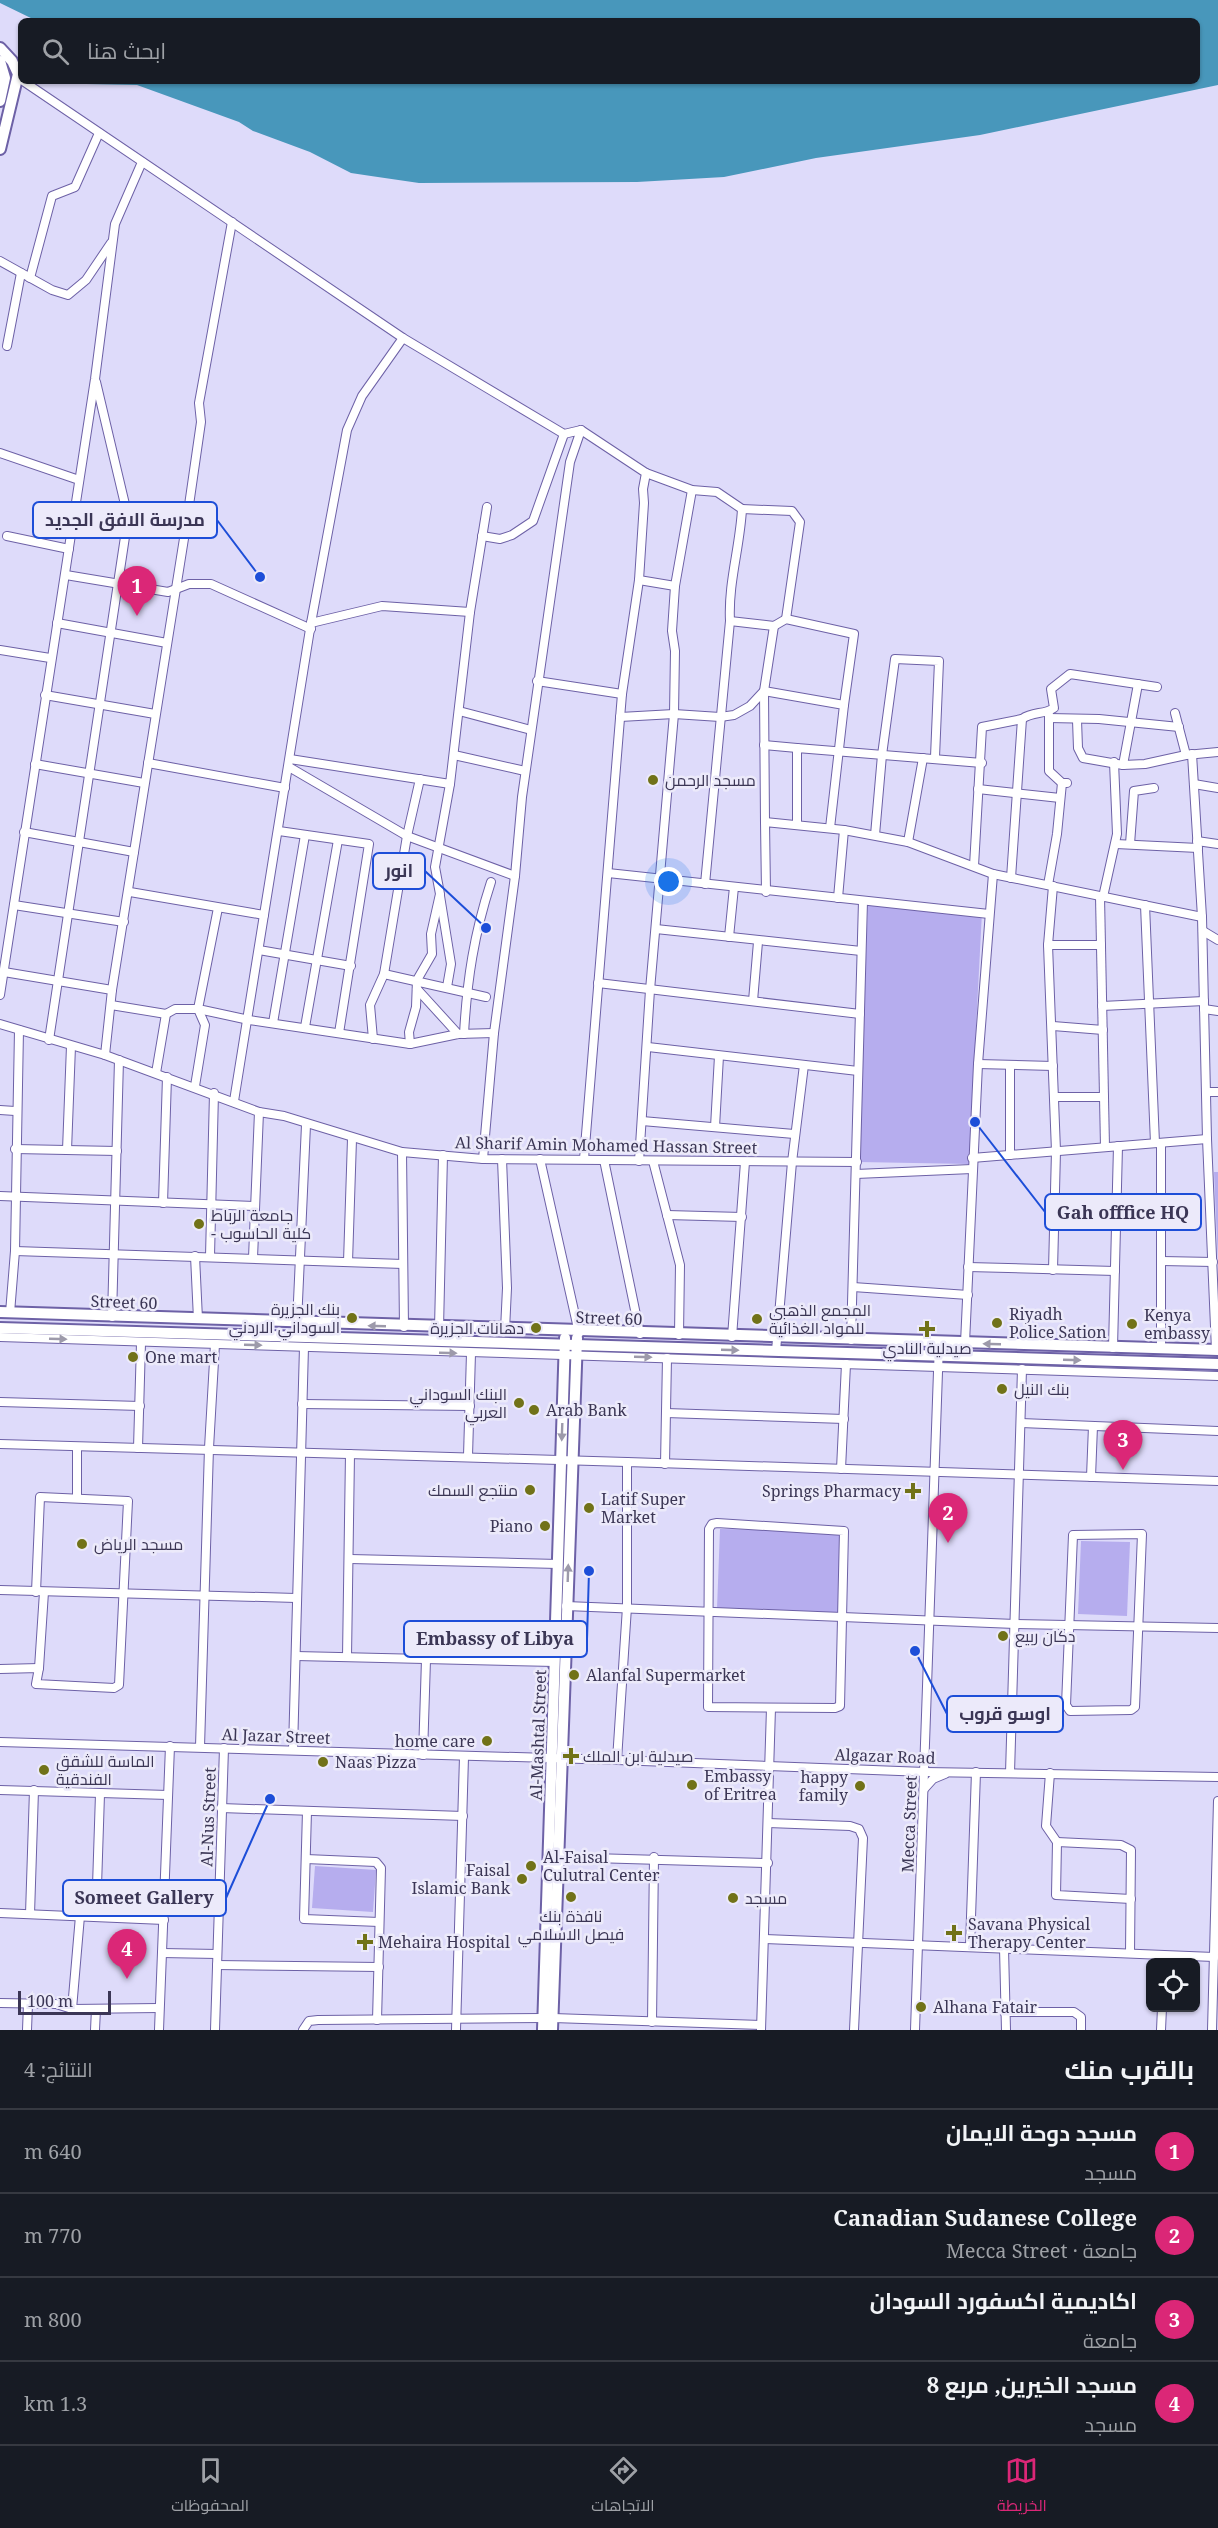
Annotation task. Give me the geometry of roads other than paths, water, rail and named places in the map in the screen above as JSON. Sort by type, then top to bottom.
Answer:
[{"type":"main road","points":[[0,48],[12,60],[18,72]]},
{"type":"main road","points":[[0,101],[3,70]]},
{"type":"main road","points":[[0,149],[19,84]]},
{"type":"main road","name":"Street 60","points":[[5,1313],[579,1333],[1217,1350]]},
{"type":"main road","points":[[218,1340],[222,1321]]},
{"type":"main road","points":[[238,1321],[238,1336]]},
{"type":"main road","name":"Street 60","points":[[0,1328],[129,1338],[218,1340],[238,1336],[402,1346],[570,1350],[755,1350],[939,1361],[1104,1366],[1218,1364]]},
{"type":"main road","name":"Al-Mashtal Street","points":[[552,2030],[548,2018],[557,1759],[566,1606],[566,1461],[570,1350],[565,1332]]},
{"type":"main road","name":"Al-Mashtal Street","points":[[570,1350],[579,1333]]},
{"type":"main road","points":[[755,1350],[756,1338]]},
{"type":"main road","name":"Al-Mashtal Street","points":[[543,2030],[548,2018],[558,1857],[555,1662],[558,1564],[566,1461]]},
{"type":"street","points":[[3,70],[18,77]]},
{"type":"street","points":[[30,84],[403,338],[564,434],[580,430],[646,473],[692,490],[717,492],[742,509],[792,511],[800,522],[786,619]]},
{"type":"street","points":[[30,278],[52,196],[75,187],[99,133]]},
{"type":"street","points":[[0,988],[50,658],[66,575],[78,480],[95,379],[114,224],[142,162]]},
{"type":"street","points":[[105,1055],[112,990],[130,892],[144,783],[201,422],[199,403],[232,222]]},
{"type":"street","points":[[0,261],[52,290],[68,295],[86,280],[112,242]]},
{"type":"street","points":[[7,345],[21,273]]},
{"type":"street","points":[[234,1101],[249,1020],[311,626],[347,430],[362,396],[403,338]]},
{"type":"street","points":[[49,1040],[128,517],[95,379]]},
{"type":"street","points":[[483,1159],[494,1034],[515,876],[525,771],[570,462],[580,430]]},
{"type":"street","points":[[482,536],[500,539],[512,535],[533,521],[564,434]]},
{"type":"street","points":[[0,453],[78,480]]},
{"type":"street","points":[[584,1159],[622,694],[639,580],[643,489],[646,473]]},
{"type":"street","points":[[639,1161],[650,990],[674,714],[675,651],[672,631],[675,586],[692,490]]},
{"type":"street","points":[[447,987],[451,964],[449,940],[435,867],[450,784],[470,612],[487,507]]},
{"type":"street","points":[[75,508],[186,526]]},
{"type":"street","points":[[705,884],[729,621],[728,595],[739,545],[742,509]]},
{"type":"street","points":[[7,536],[69,549]]},
{"type":"street","points":[[66,575],[168,592],[189,584],[211,584],[311,626],[382,606],[470,612]]},
{"type":"street","points":[[639,580],[675,586]]},
{"type":"street","points":[[729,621],[774,626],[786,619],[854,634],[830,828]]},
{"type":"street","points":[[57,623],[167,643]]},
{"type":"street","points":[[765,892],[764,691],[774,626]]},
{"type":"street","points":[[0,650],[50,658]]},
{"type":"street","points":[[875,835],[893,661],[937,659],[940,665],[935,757]]},
{"type":"street","points":[[1053,1270],[1056,1151],[1053,1026],[1048,945],[1051,886],[1060,798],[1064,783],[1049,771],[1049,715],[1055,706],[1051,689],[1070,674],[1157,687]]},
{"type":"street","points":[[537,681],[622,694]]},
{"type":"street","points":[[1123,765],[1129,722],[1138,684]]},
{"type":"street","points":[[764,691],[844,705]]},
{"type":"street","points":[[620,717],[674,714],[720,717],[741,711],[764,691]]},
{"type":"street","points":[[45,695],[155,714]]},
{"type":"street","points":[[459,711],[531,730]]},
{"type":"street","points":[[974,866],[983,725],[1023,719],[1032,712],[1077,720],[1100,719],[1179,727]]},
{"type":"street","points":[[1175,713],[1189,754],[1194,784],[1198,844],[1203,931],[1207,1139],[1213,1262],[1216,1276],[1217,1350]]},
{"type":"street","points":[[1011,878],[1023,719]]},
{"type":"street","points":[[1077,720],[1078,748],[1083,758],[1123,765],[1145,764],[1189,754],[1218,752]]},
{"type":"street","points":[[764,745],[923,758],[935,757],[982,763]]},
{"type":"street","points":[[797,748],[797,825]]},
{"type":"street","points":[[453,755],[525,771]]},
{"type":"street","points":[[908,842],[923,758]]},
{"type":"street","points":[[1105,1147],[1101,896],[1116,844],[1114,762]]},
{"type":"street","points":[[148,763],[285,788]]},
{"type":"street","points":[[289,763],[450,784]]},
{"type":"street","points":[[289,763],[407,836],[515,876]]},
{"type":"street","points":[[35,764],[144,783]]},
{"type":"street","points":[[374,1039],[370,1005],[384,974],[407,836],[420,779]]},
{"type":"street","points":[[1194,784],[1218,788]]},
{"type":"street","points":[[1130,844],[1134,791],[1154,788]]},
{"type":"street","points":[[978,789],[1060,798]]},
{"type":"street","points":[[765,822],[830,828],[908,842],[993,874],[1202,917]]},
{"type":"street","points":[[838,898],[844,830]]},
{"type":"street","points":[[279,831],[369,844],[339,1033]]},
{"type":"street","points":[[24,832],[134,852]]},
{"type":"street","points":[[273,1023],[305,835]]},
{"type":"street","points":[[305,1028],[338,840]]},
{"type":"street","points":[[1116,844],[1218,844]]},
{"type":"street","points":[[608,873],[765,892],[989,914]]},
{"type":"street","points":[[965,1343],[972,1158],[993,874]]},
{"type":"street","points":[[461,1034],[475,929],[490,882]]},
{"type":"street","points":[[729,937],[734,887]]},
{"type":"street","points":[[130,892],[264,915]]},
{"type":"street","points":[[410,1044],[409,1032],[416,1007],[417,984],[432,954],[430,934],[440,894]]},
{"type":"street","points":[[851,1340],[863,901]]},
{"type":"street","points":[[14,905],[124,922]]},
{"type":"street","points":[[1145,905],[1158,1143],[1162,1261],[1161,1349]]},
{"type":"street","points":[[195,1086],[205,1026],[198,1009],[218,908]]},
{"type":"street","points":[[656,929],[758,942],[861,951]]},
{"type":"street","points":[[1203,931],[1218,940]]},
{"type":"street","points":[[753,1002],[758,942]]},
{"type":"street","points":[[1048,945],[1101,945]]},
{"type":"street","points":[[259,950],[351,966]]},
{"type":"street","points":[[4,972],[112,990]]},
{"type":"street","points":[[384,974],[417,984],[447,987],[486,997]]},
{"type":"street","points":[[598,983],[860,1014]]},
{"type":"street","points":[[417,984],[461,1034]]},
{"type":"street","points":[[111,1005],[165,1014],[175,1009],[198,1009],[249,1020],[410,1044],[461,1034],[494,1034]]},
{"type":"street","points":[[1102,1006],[1204,1005],[1218,1011]]},
{"type":"street","points":[[156,1073],[165,1014]]},
{"type":"street","name":"Al Sharif Amin Mohamed Hassan Street","points":[[0,1024],[105,1055],[214,1093],[259,1112],[284,1116],[306,1125],[402,1152],[483,1159],[856,1162]]},
{"type":"street","points":[[1053,1026],[1103,1030]]},
{"type":"street","points":[[5,1313],[15,1251],[15,1111],[19,1029]]},
{"type":"street","points":[[67,1150],[71,1046]]},
{"type":"street","points":[[648,1047],[858,1071]]},
{"type":"street","points":[[715,1127],[719,1056]]},
{"type":"street","points":[[112,1317],[119,1060]]},
{"type":"street","points":[[978,1064],[1053,1066]]},
{"type":"street","points":[[776,1351],[794,1134],[804,1065]]},
{"type":"street","points":[[1010,1065],[1010,1155]]},
{"type":"street","points":[[163,1203],[167,1077]]},
{"type":"street","points":[[1206,1092],[1218,1092]]},
{"type":"street","points":[[210,1256],[214,1093]]},
{"type":"street","points":[[1054,1097],[1104,1097]]},
{"type":"street","points":[[0,1110],[15,1111]]},
{"type":"street","points":[[253,1258],[259,1112]]},
{"type":"street","points":[[642,1121],[794,1134]]},
{"type":"street","points":[[297,1323],[306,1125]]},
{"type":"street","points":[[348,1262],[352,1139]]},
{"type":"street","points":[[972,1158],[1207,1139]]},
{"type":"street","points":[[1113,1348],[1118,1146]]},
{"type":"street","points":[[15,1149],[117,1152]]},
{"type":"street","points":[[402,1152],[404,1327]]},
{"type":"street","points":[[439,1328],[443,1155]]},
{"type":"street","points":[[502,1159],[507,1288],[505,1330]]},
{"type":"street","points":[[540,1159],[579,1333]]},
{"type":"street","points":[[604,1160],[640,1334]]},
{"type":"street","points":[[653,1161],[680,1265],[679,1335]]},
{"type":"street","points":[[732,1337],[746,1162]]},
{"type":"street","points":[[1209,1169],[1218,1168]]},
{"type":"street","points":[[856,1174],[972,1169]]},
{"type":"street","points":[[0,1197],[254,1206]]},
{"type":"street","points":[[667,1215],[742,1217]]},
{"type":"street","points":[[15,1251],[403,1264]]},
{"type":"street","points":[[195,1256],[198,1319]]},
{"type":"street","points":[[1162,1261],[1213,1262]]},
{"type":"street","points":[[968,1267],[1114,1271]]},
{"type":"street","points":[[853,1287],[968,1294]]},
{"type":"street","points":[[0,1337],[129,1338],[141,1343],[218,1340],[304,1347],[402,1346],[471,1353],[570,1350],[667,1358],[846,1364],[939,1361],[1022,1369],[1104,1366],[1218,1376]]},
{"type":"street","points":[[200,1747],[209,1448],[218,1340]]},
{"type":"street","points":[[138,1448],[141,1343]]},
{"type":"street","name":"Mecca Street","points":[[915,2030],[939,1343]]},
{"type":"street","points":[[293,1750],[299,1452],[304,1347]]},
{"type":"street","points":[[468,1456],[471,1353]]},
{"type":"street","points":[[665,1464],[667,1358]]},
{"type":"street","points":[[841,1469],[846,1364]]},
{"type":"street","points":[[1010,1773],[1022,1369]]},
{"type":"street","points":[[0,1402],[140,1406]]},
{"type":"street","points":[[302,1404],[470,1406]]},
{"type":"street","points":[[666,1413],[843,1419]]},
{"type":"street","points":[[1021,1423],[1218,1431]]},
{"type":"street","points":[[1091,1477],[1093,1426]]},
{"type":"street","points":[[0,1444],[209,1448],[1218,1481]]},
{"type":"street","points":[[77,1447],[77,1498]]},
{"type":"street","points":[[346,1657],[350,1559],[350,1454]]},
{"type":"street","points":[[617,1760],[627,1608],[627,1462]]},
{"type":"street","points":[[41,1496],[128,1501],[125,1594],[117,1687],[36,1684],[39,1668],[40,1592],[39,1500],[41,1496]]},
{"type":"street","points":[[711,1524],[844,1531],[840,1706],[836,1708],[708,1707],[708,1612],[711,1524]]},
{"type":"street","points":[[1142,1534],[1139,1626],[1135,1707],[1131,1710],[1070,1710],[1066,1705],[1073,1535],[1142,1534]]},
{"type":"street","points":[[350,1559],[558,1564]]},
{"type":"street","points":[[0,1590],[296,1598]]},
{"type":"street","points":[[566,1606],[1015,1624],[1218,1628]]},
{"type":"street","points":[[296,1656],[555,1662]]},
{"type":"street","points":[[423,1755],[426,1659]]},
{"type":"street","points":[[0,1669],[39,1668]]},
{"type":"street","points":[[303,2030],[309,2021],[548,2018],[761,2028],[768,1863],[768,1765],[771,1708]]},
{"type":"street","name":"Al Jazar Street","points":[[0,1742],[557,1759]]},
{"type":"street","points":[[159,2030],[170,1746]]},
{"type":"street","name":"Al-Nus Street","points":[[214,2030],[224,1748]]},
{"type":"street","points":[[456,2030],[464,1757]]},
{"type":"street","name":"Algazar Road","points":[[557,1759],[925,1772],[1218,1777]]},
{"type":"street","points":[[924,1790],[933,1779],[952,1772]]},
{"type":"street","points":[[970,1946],[976,1772]]},
{"type":"street","points":[[1050,1773],[1046,1826],[1058,1842],[1056,1895],[1131,1899]]},
{"type":"street","points":[[0,1790],[168,1796]]},
{"type":"street","points":[[30,1914],[34,1790]]},
{"type":"street","points":[[96,1917],[100,1794]]},
{"type":"street","points":[[1212,2030],[1215,2009],[1218,1801]]},
{"type":"street","points":[[221,1808],[463,1816]]},
{"type":"street","points":[[307,1811],[304,1919],[379,1922]]},
{"type":"street","points":[[768,1823],[859,1829],[863,1838],[854,2030]]},
{"type":"street","points":[[1058,1842],[1127,1847],[1132,1856],[1130,1953]]},
{"type":"street","points":[[558,1857],[654,1857],[768,1863]]},
{"type":"street","points":[[652,2022],[654,1857]]},
{"type":"street","points":[[306,1859],[376,1862],[381,1868],[377,2020]]},
{"type":"street","points":[[0,1913],[164,1920]]},
{"type":"street","points":[[72,2009],[80,1916]]},
{"type":"street","points":[[765,1939],[1130,1953],[1163,1958],[1214,1957]]},
{"type":"street","points":[[1004,1948],[1006,2030]]},
{"type":"street","points":[[162,1953],[217,1954]]},
{"type":"street","points":[[217,1965],[378,1967]]},
{"type":"street","points":[[0,2003],[56,2004],[72,2009],[159,2008]]},
{"type":"street","points":[[27,2030],[28,2004]]},
{"type":"street","points":[[95,2030],[96,2009]]},
{"type":"street","points":[[1004,2012],[1074,2012],[1081,2018],[1082,2030]]},
{"type":"street","points":[[1161,2030],[1162,2012]]},
{"type":"water","points":[[0,0],[1218,0],[1218,85],[980,135],[816,158],[724,177],[637,182],[419,183],[351,173],[310,152],[253,131],[239,122],[137,85],[86,84],[1200,84],[1200,18],[31,18],[0,3]]},
{"type":"place","name":"مدرسة الافق الجديد","points":[[260,577]]},
{"type":"place","name":"مسجد دوحة الايمان","points":[[137,616]]},
{"type":"place","name":"مسجد الرحمن","points":[[653,780]]},
{"type":"place","name":"انور","points":[[486,928]]},
{"type":"place","name":"Gah offfice HQ","points":[[975,1122]]},
{"type":"place","name":"جامعة الرباط - كلية الحاسوب","points":[[199,1224]]},
{"type":"place","name":"بنك الجزيرة السوداني الاردني","points":[[352,1318]]},
{"type":"place","name":"المجمع الذهبي للمواد الغذائية","points":[[757,1319]]},
{"type":"place","name":"Riyadh Police Sation","points":[[997,1323]]},
{"type":"place","name":"Kenya embassy","points":[[1132,1324]]},
{"type":"place","name":"دهانات الجزيرة","points":[[536,1328]]},
{"type":"place","name":"صيدلية النادي","points":[[927,1329]]},
{"type":"place","name":"One mart","points":[[133,1357]]},
{"type":"place","name":"بنك النيل","points":[[1002,1389]]},
{"type":"place","name":"البنك السوداني العربي","points":[[519,1403]]},
{"type":"place","name":"Arab Bank","points":[[534,1410]]},
{"type":"place","name":"اكاديمية اكسفورد السودان","points":[[1123,1470]]},
{"type":"place","name":"منتجع السمك","points":[[530,1490]]},
{"type":"place","name":"Springs Pharmacy","points":[[913,1491]]},
{"type":"place","name":"Latif Super Market","points":[[589,1508]]},
{"type":"place","name":"Piano","points":[[545,1526]]},
{"type":"place","name":"Canadian Sudanese College","points":[[948,1543]]},
{"type":"place","name":"مسجد الرياض","points":[[82,1544]]},
{"type":"place","name":"Embassy of Libya","points":[[589,1571]]},
{"type":"place","name":"دكان ربيع","points":[[1003,1636]]},
{"type":"place","name":"اوسو قروب","points":[[915,1651]]},
{"type":"place","name":"Alanfal Supermarket","points":[[574,1675]]},
{"type":"place","name":"home care","points":[[487,1741]]},
{"type":"place","name":"صيدلية ابن الملك","points":[[571,1756]]},
{"type":"place","name":"Naas Pizza","points":[[323,1762]]},
{"type":"place","name":"الماسة للشقق الفندقية","points":[[44,1770]]},
{"type":"place","name":"Embassy of Eritrea","points":[[692,1785]]},
{"type":"place","name":"happy family","points":[[860,1786]]},
{"type":"place","name":"Someet Gallery","points":[[270,1799]]},
{"type":"place","name":"Al-Faisal Culutral Center","points":[[531,1866]]},
{"type":"place","name":"Faisal Islamic Bank","points":[[522,1879]]},
{"type":"place","name":"نافذة بنك فيصل الاسلامي","points":[[571,1897]]},
{"type":"place","name":"مسجد","points":[[733,1898]]},
{"type":"place","name":"Savana Physical Therapy Center","points":[[954,1933]]},
{"type":"place","name":"Mehaira Hospital","points":[[365,1942]]},
{"type":"place","name":"مسجد الخيرين, مربع 8","points":[[127,1979]]},
{"type":"place","name":"Alhana Fatair","points":[[921,2007]]}]
